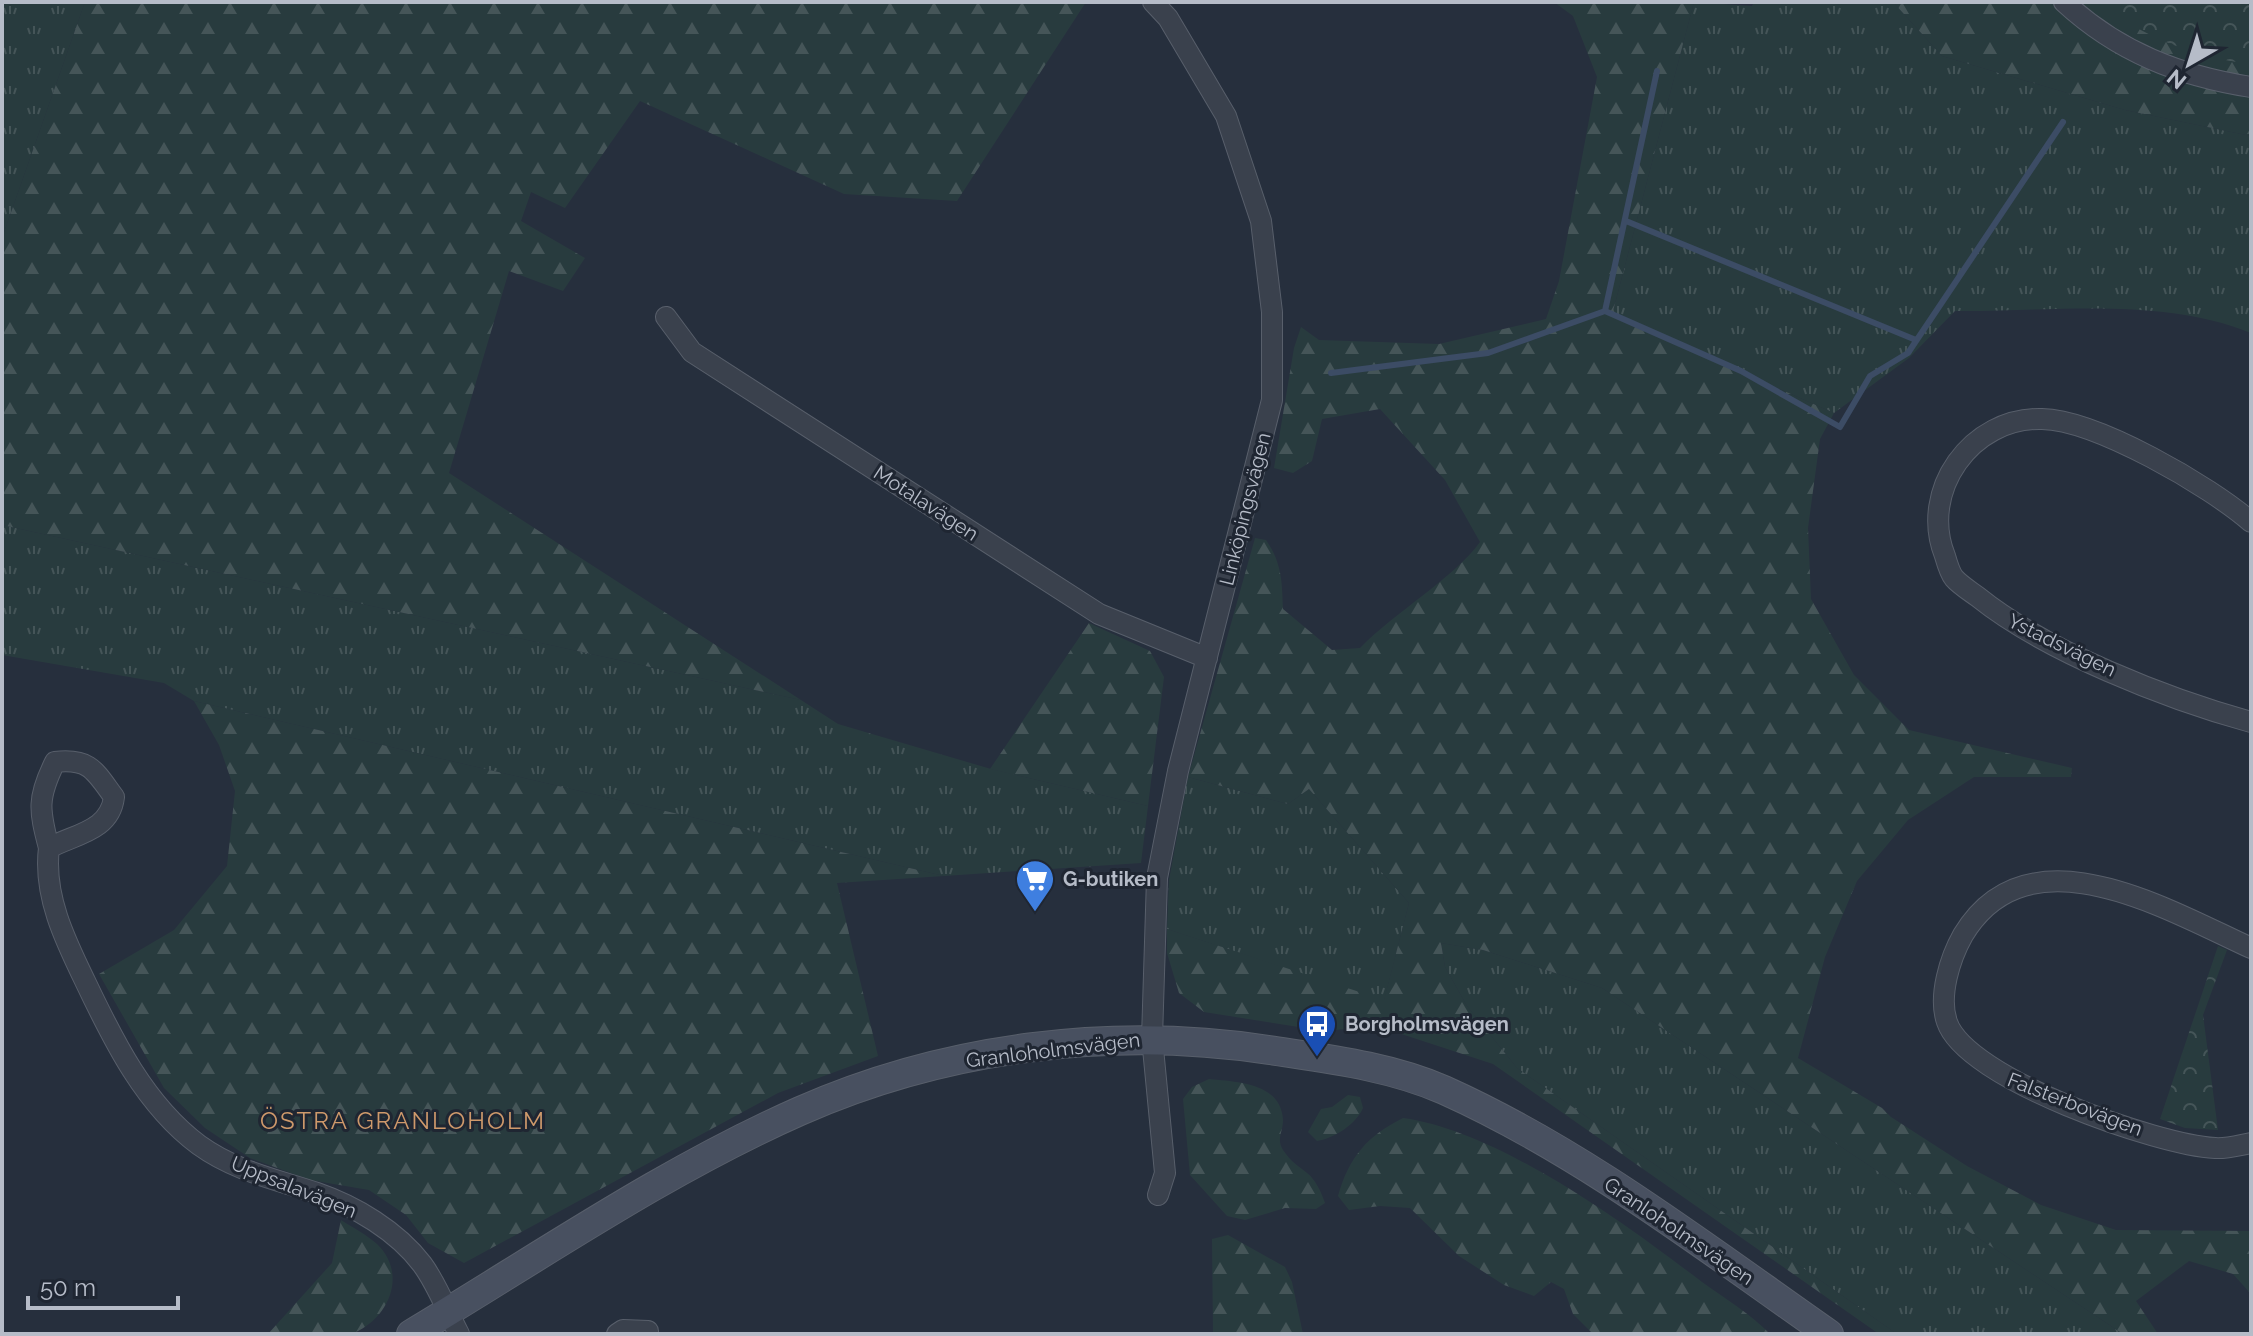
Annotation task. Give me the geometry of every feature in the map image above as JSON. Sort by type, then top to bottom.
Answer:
[{"type":"street","name":"Linköpingsvägen","points":[[1152,1038],[1157,878],[1178,771],[1272,400],[1268,268],[1261,221],[1226,116],[1168,18],[1153,2]]},
{"type":"street","points":[[2064,2],[2110,38],[2163,67],[2211,81],[2251,87]]},
{"type":"street","name":"Motalavägen","points":[[666,317],[692,352],[1099,614],[1207,658]]},
{"type":"street","name":"Ystadsvägen","points":[[2251,522],[2211,494],[2115,440],[2079,424],[2042,419],[2014,422],[1990,430],[1973,446],[1950,472],[1941,492],[1937,502],[1936,534],[1953,577],[2011,623],[2153,689],[2251,722]]},
{"type":"street","name":"Uppsalavägen","points":[[49,848],[100,826],[112,813],[114,797],[93,768],[75,760],[55,762],[43,786],[39,809],[49,848],[46,871],[58,920],[128,1067],[160,1106],[198,1144],[249,1173],[319,1194],[359,1211],[388,1232],[421,1263],[453,1323]]},
{"type":"street","name":"Falsterbovägen","points":[[2251,948],[2103,888],[2069,880],[2041,880],[1991,899],[1975,915],[1955,949],[1946,981],[1947,1022],[1966,1049],[2000,1075],[2042,1095],[2161,1137],[2216,1149],[2251,1143]]},
{"type":"street","points":[[1152,1038],[1165,1173],[1158,1195]]},
{"type":"street","name":"Granloholmsvägen","points":[[411,1334],[453,1323],[675,1176],[800,1111],[917,1069],[1013,1050],[1152,1038],[1221,1043],[1326,1058],[1415,1079],[1444,1090],[1545,1142],[1829,1334]]},
{"type":"street","points":[[617,1334],[623,1330],[648,1331]]},
{"type":"green space","points":[[2,2],[85,2],[2,238]]},
{"type":"green space","points":[[85,2],[1086,2],[957,201],[844,194],[640,101],[565,208],[531,192],[521,221],[585,258],[563,291],[509,271],[449,473],[801,700],[2,525],[2,238]]},
{"type":"green space","points":[[1554,2],[1694,2],[1612,315],[1834,413],[1820,439],[1808,528],[1811,599],[1854,675],[1909,730],[2072,768],[2071,777],[1974,777],[1908,820],[1857,881],[1825,957],[1798,1058],[1882,1108],[1967,1166],[2041,1205],[2116,1230],[2251,1231],[2251,1294],[2233,1274],[2189,1261],[2136,1301],[2158,1334],[2123,1334],[1602,988],[1483,950],[1441,943],[1445,967],[1467,1006],[1517,1068],[1897,1334],[1879,1334],[1493,1064],[1377,1026],[1324,1031],[1204,1012],[1179,993],[1167,953],[1167,929],[1384,1000],[1409,903],[1309,789],[1288,804],[1188,777],[1255,538],[1266,540],[1275,557],[1283,609],[1332,650],[1360,648],[1455,569],[1480,542],[1445,480],[1380,409],[1322,419],[1312,461],[1293,473],[1274,468],[1294,348],[1301,327],[1319,340],[1439,344],[1546,319],[1559,281],[1597,77],[1573,16]]},
{"type":"green space","points":[[1694,2],[1752,6],[1754,2],[1893,2],[1942,56],[2125,110],[2251,136],[2251,333],[2216,321],[2143,310],[1955,311],[1909,358],[1834,413],[1612,315]]},
{"type":"green space","points":[[1893,2],[2251,2],[2251,136],[2125,110],[1942,56]]},
{"type":"green space","points":[[2095,2],[2251,2],[2251,64],[2208,56],[2169,43]]},
{"type":"green space","points":[[2,525],[801,700],[838,724],[991,769],[1148,806],[1141,863],[944,876],[194,701],[164,683],[2,655]]},
{"type":"green space","points":[[1089,623],[1150,651],[1164,677],[1148,806],[990,769]]},
{"type":"green space","points":[[194,701],[944,876],[837,883],[878,1056],[778,1093],[464,1263],[428,1243],[406,1215],[369,1190],[310,1180],[250,1158],[205,1128],[164,1088],[99,974],[174,930],[227,866],[235,791],[219,745]]},
{"type":"green space","points":[[1188,777],[1288,804],[1309,789],[1409,903],[1384,1001],[1167,929],[1169,880]]},
{"type":"green space","points":[[1441,943],[1483,950],[1602,988],[2123,1334],[1897,1334],[1517,1068],[1467,1006],[1445,967]]},
{"type":"green space","points":[[2218,946],[2227,950],[2203,1015],[2218,1130],[2185,1128],[2160,1119]]},
{"type":"green space","points":[[1209,1079],[1256,1087],[1275,1098],[1283,1120],[1281,1146],[1289,1158],[1315,1182],[1325,1203],[1316,1209],[1285,1208],[1245,1220],[1227,1216],[1190,1175],[1183,1099],[1192,1087]]},
{"type":"green space","points":[[1348,1095],[1360,1097],[1363,1108],[1360,1114],[1344,1129],[1317,1141],[1308,1132],[1321,1109],[1332,1107]]},
{"type":"green space","points":[[1403,1118],[1440,1126],[1480,1141],[1560,1183],[1637,1234],[1770,1334],[1593,1334],[1573,1314],[1564,1289],[1551,1282],[1534,1296],[1504,1285],[1459,1256],[1410,1208],[1380,1206],[1349,1210],[1338,1196],[1354,1159],[1379,1132]]},
{"type":"green space","points":[[341,1220],[377,1244],[386,1256],[393,1281],[385,1306],[377,1317],[354,1333],[268,1334],[332,1263]]},
{"type":"green space","points":[[1228,1235],[1285,1267],[1292,1282],[1303,1334],[1213,1334],[1212,1239]]},
{"type":"waterway","points":[[1331,373],[1488,353],[1605,311],[1657,71]]},
{"type":"waterway","points":[[1605,311],[1741,371],[1840,427],[1870,376],[1908,353],[2063,122]]},
{"type":"waterway","points":[[1626,221],[1916,340]]},
{"type":"place","name":"G-butiken","points":[[1035,913]]},
{"type":"place","name":"Borgholmsvägen","points":[[1317,1058]]},
{"type":"district","name":"ÖSTRA GRANLOHOLM","points":[[403,1121]]}]
